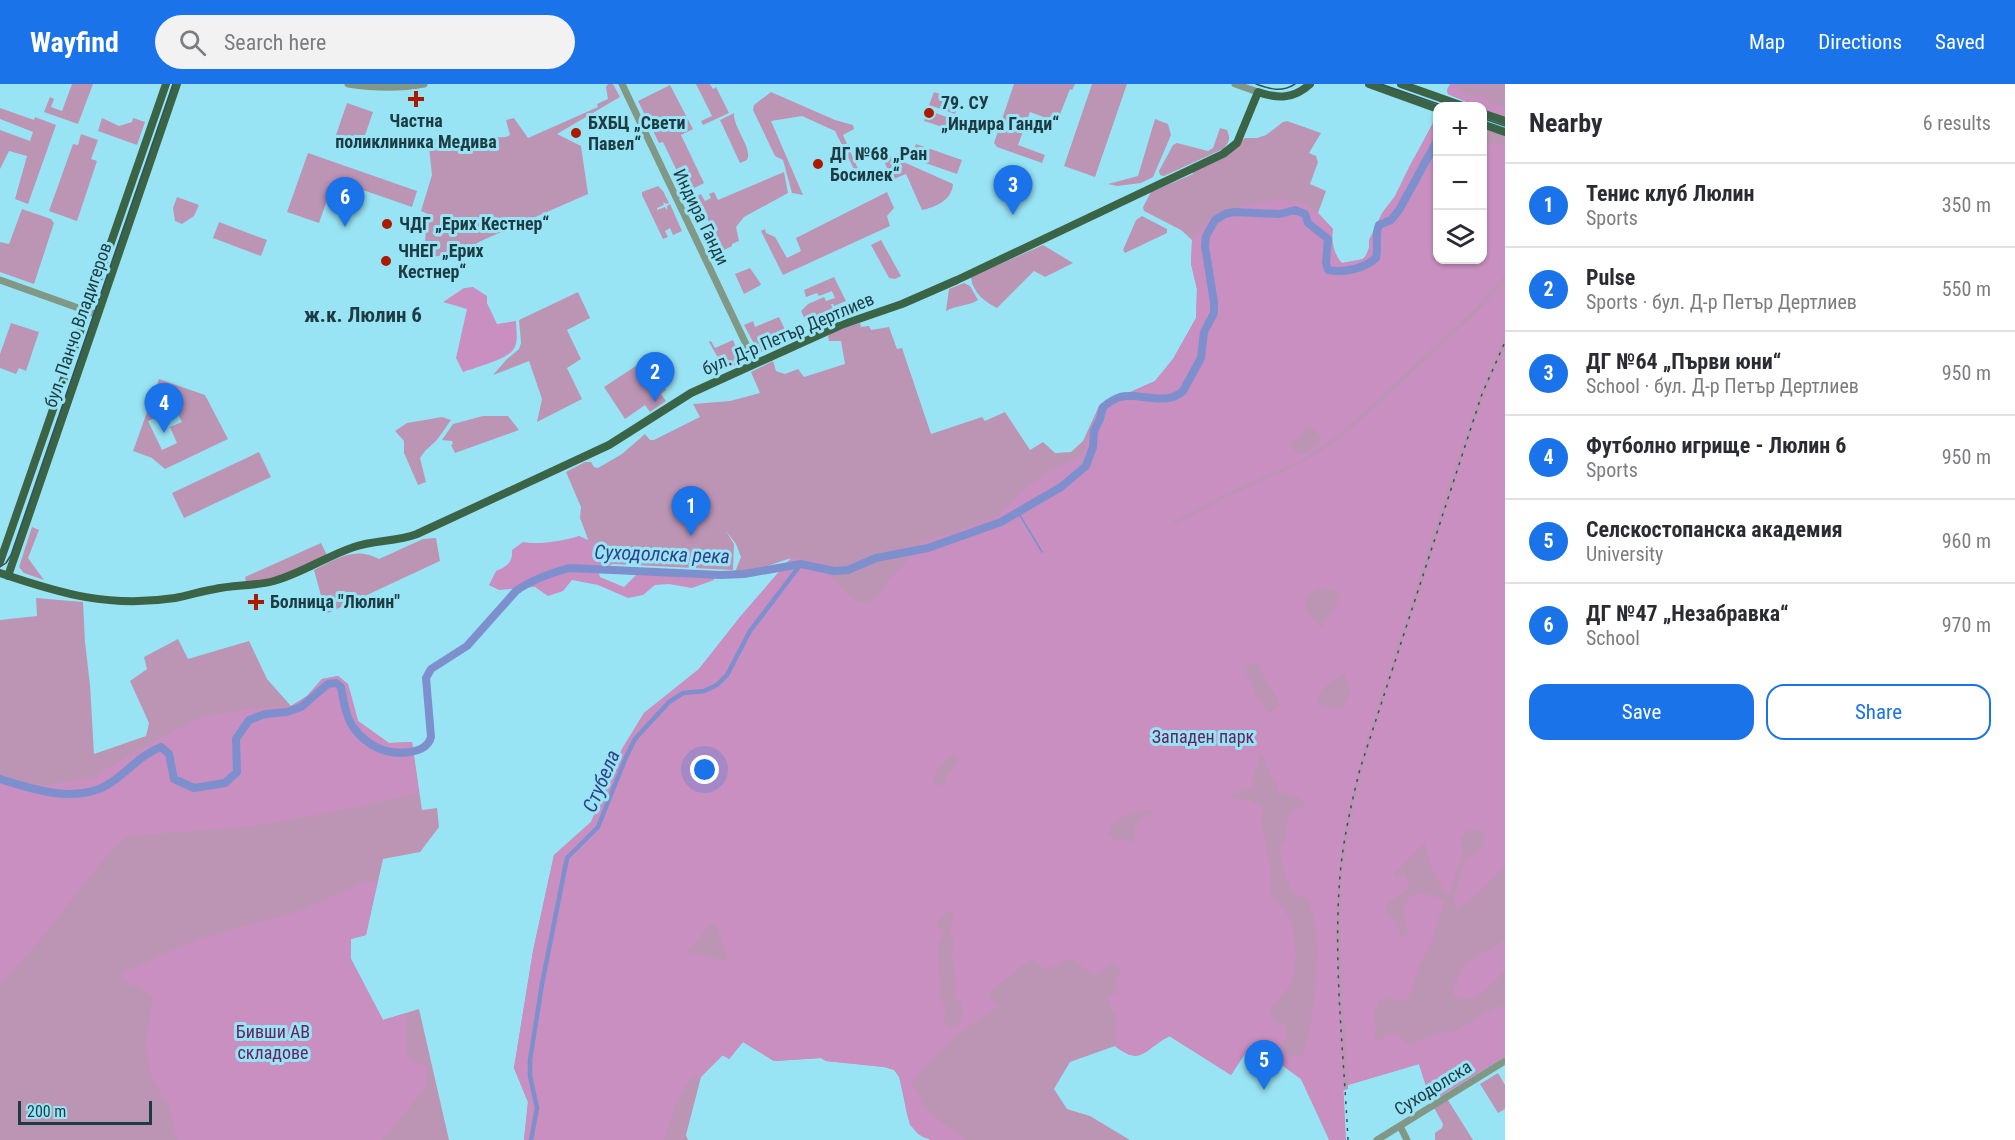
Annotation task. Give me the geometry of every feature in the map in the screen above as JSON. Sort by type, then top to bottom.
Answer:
[{"type":"main road","name":"бул. Панчо Владигеров","points":[[0,562],[166,84]]},
{"type":"main road","name":"бул. Панчо Владигеров","points":[[4,575],[98,315],[177,84]]},
{"type":"main road","points":[[1258,92],[1269,96],[1284,97],[1297,93],[1310,84]]},
{"type":"main road","points":[[1369,84],[1433,108]]},
{"type":"main road","points":[[1401,84],[1452,102]]},
{"type":"main road","name":"бул. Д-р Петър Дертлиев","points":[[4,575],[80,598],[118,602],[175,598],[221,587],[261,584],[354,547],[405,538],[438,525],[609,445],[691,393],[841,325],[902,304],[957,280],[1223,154],[1237,143],[1258,92]]},
{"type":"main road","points":[[1487,115],[1505,121]]},
{"type":"main road","points":[[1487,126],[1505,132]]},
{"type":"street","points":[[348,84],[382,88],[424,84]]},
{"type":"street","name":"Индира Ганди","points":[[622,84],[755,363]]},
{"type":"street","points":[[1235,84],[1258,92]]},
{"type":"street","points":[[0,280],[98,315]]},
{"type":"street","name":"Суходолска","points":[[1377,1140],[1505,1061]]},
{"type":"street","points":[[1400,1126],[1407,1140]]},
{"type":"green space","points":[[72,84],[93,84],[78,124],[44,112],[50,97],[54,99],[51,107],[62,111]]},
{"type":"green space","points":[[608,84],[613,84],[620,97],[557,134],[581,146],[588,194],[463,251],[423,259],[428,214],[421,211],[432,175],[428,139],[506,137],[510,135],[506,120],[514,118],[528,138],[598,107],[597,104],[608,99],[606,87]]},
{"type":"green space","points":[[696,84],[710,84],[713,89],[716,87],[729,113],[703,125],[701,121],[712,116]]},
{"type":"green space","points":[[1014,84],[1075,84],[1072,90],[1070,89],[1057,122],[1030,112],[1018,145],[1045,155],[1042,163],[997,147],[994,143]]},
{"type":"green space","points":[[1092,84],[1127,84],[1095,177],[1064,166]]},
{"type":"green space","points":[[1450,84],[1505,84],[1505,118],[1487,109],[1487,102],[1468,102],[1448,94]]},
{"type":"green space","points":[[1450,84],[1454,84],[1466,94],[1480,95],[1492,104],[1505,107],[1505,118],[1487,111],[1487,102],[1467,102],[1448,94]]},
{"type":"green space","points":[[670,85],[693,129],[681,135],[704,183],[687,192],[663,142],[659,143],[638,101]]},
{"type":"green space","points":[[771,92],[835,120],[853,125],[854,129],[843,135],[859,171],[856,173],[835,131],[802,116],[771,121],[803,195],[792,193],[783,160],[775,156],[753,110],[754,105]]},
{"type":"green space","points":[[934,92],[960,101],[955,114],[929,105]]},
{"type":"green space","points":[[347,103],[373,112],[362,144],[336,135]]},
{"type":"green space","points":[[0,108],[56,125],[28,204],[15,199],[27,156],[9,151],[0,169],[0,130],[30,141],[33,132],[0,119]]},
{"type":"green space","points":[[927,110],[961,122],[958,132],[924,121]]},
{"type":"green space","points":[[734,113],[736,125],[748,155],[747,160],[740,163],[720,120]]},
{"type":"green space","points":[[102,118],[119,126],[132,122],[133,118],[145,122],[137,145],[98,131]]},
{"type":"green space","points":[[1155,119],[1168,124],[1171,135],[1153,177],[1141,183],[1117,186],[1108,184],[1138,176]]},
{"type":"green space","name":"Западен парк","points":[[1287,121],[1321,133],[1309,153],[1316,156],[1318,162],[1310,184],[1326,191],[1318,213],[1333,229],[1334,248],[1342,263],[1357,261],[1366,256],[1375,228],[1395,197],[1433,123],[1433,264],[1487,264],[1487,130],[1505,135],[1505,1056],[1431,1102],[1419,1064],[1348,1085],[1348,1089],[1311,1100],[1301,1079],[1252,1043],[1231,1075],[1169,1036],[1143,1054],[1131,1055],[1115,1046],[1070,1062],[1054,1089],[1067,1109],[1090,1116],[1130,1140],[931,1140],[910,1125],[899,1077],[894,1070],[826,1061],[821,1058],[774,1061],[743,1042],[729,1059],[722,1055],[701,1077],[686,1135],[688,1140],[524,1140],[528,1102],[514,1068],[533,951],[554,855],[591,822],[622,749],[644,713],[699,669],[791,558],[756,569],[735,572],[741,557],[736,544],[726,531],[734,544],[733,570],[613,564],[609,549],[589,542],[580,518],[581,507],[566,472],[585,462],[591,462],[594,467],[598,468],[622,454],[645,434],[650,440],[654,440],[700,417],[693,404],[730,401],[760,393],[751,372],[773,361],[776,371],[785,374],[798,369],[804,377],[845,364],[841,341],[829,341],[828,336],[833,331],[860,323],[861,327],[869,326],[871,330],[889,327],[897,349],[902,348],[931,434],[982,417],[985,421],[1005,412],[1030,450],[1043,442],[1055,453],[1071,452],[1083,441],[1099,406],[1155,381],[1173,359],[1196,318],[1197,289],[1191,264],[1192,240],[1181,230],[1144,211],[1143,207],[1151,192],[1193,174],[1192,171],[1245,138],[1266,135]]},
{"type":"green space","name":"Западен парк","points":[[1433,124],[1433,264],[1487,264],[1487,142],[1505,145],[1504,276],[1477,307],[1339,435],[1299,461],[1230,492],[1172,522],[1174,525],[1231,495],[1299,464],[1330,446],[1357,424],[1477,312],[1505,281],[1505,337],[1465,436],[1365,746],[1347,817],[1340,862],[1336,933],[1346,1140],[1329,1140],[1301,1079],[1252,1043],[1231,1075],[1170,1036],[1143,1054],[1131,1055],[1124,1052],[1115,1046],[1117,1018],[1106,997],[1119,992],[1114,981],[1122,970],[1113,962],[1094,975],[1070,958],[1047,970],[1031,959],[988,993],[997,1008],[954,1036],[911,1082],[928,1112],[966,1140],[933,1140],[921,1136],[913,1128],[908,1118],[902,1085],[893,1069],[826,1061],[821,1058],[774,1061],[743,1042],[729,1059],[723,1055],[701,1077],[692,1075],[677,1100],[664,1140],[524,1140],[528,1102],[514,1068],[533,951],[554,855],[591,822],[622,749],[644,713],[699,669],[792,557],[821,562],[825,572],[855,601],[867,603],[879,596],[890,578],[921,543],[998,516],[1027,487],[1048,472],[1082,456],[1099,406],[1155,381],[1173,359],[1196,318],[1197,289],[1191,264],[1192,240],[1211,217],[1230,209],[1279,199],[1303,203],[1318,213],[1333,229],[1333,248],[1342,263],[1363,259],[1369,252],[1369,240],[1382,213],[1395,196]],"holes":[[[1304,425],[1308,425],[1317,432],[1321,439],[1310,451],[1298,455],[1291,446],[1292,442],[1303,433]],[[1319,588],[1340,593],[1323,628],[1310,616],[1306,608],[1304,599],[1309,593]],[[1258,662],[1280,705],[1270,713],[1258,699],[1243,667]],[[1345,674],[1351,693],[1341,711],[1316,704],[1323,689]],[[954,754],[960,758],[952,772],[948,773],[944,786],[935,784],[932,781],[938,769],[947,758]],[[1259,755],[1263,757],[1280,792],[1305,802],[1304,808],[1292,810],[1287,822],[1285,843],[1279,848],[1285,877],[1296,896],[1308,898],[1316,930],[1315,993],[1303,1055],[1291,1056],[1281,1048],[1287,1036],[1285,1026],[1273,1021],[1269,1010],[1292,983],[1296,960],[1292,922],[1270,892],[1270,867],[1261,814],[1264,808],[1249,800],[1232,798],[1232,794],[1252,787],[1254,770],[1258,769]],[[1147,810],[1153,813],[1153,816],[1144,815],[1135,826],[1135,841],[1113,839],[1108,834],[1113,822],[1134,812]],[[950,911],[953,913],[950,930],[955,944],[952,956],[956,980],[955,1000],[961,1003],[963,1015],[958,1027],[947,1028],[944,1021],[946,1008],[940,997],[938,944],[944,933],[936,924],[938,919]],[[710,922],[717,925],[724,950],[728,955],[726,961],[687,952]]]},
{"type":"green space","points":[[1220,128],[1227,130],[1229,136],[1223,149],[1164,176],[1160,175],[1159,171],[1173,145],[1177,143],[1208,151],[1213,148]]},
{"type":"green space","points":[[81,134],[98,140],[91,159],[97,161],[77,221],[49,211],[73,144],[78,145]]},
{"type":"green space","points":[[916,144],[962,160],[957,174],[911,158]]},
{"type":"green space","points":[[879,151],[953,184],[950,194],[938,205],[922,210],[906,174],[894,179]]},
{"type":"green space","points":[[308,153],[417,191],[412,207],[334,180],[319,223],[287,212]]},
{"type":"green space","points":[[784,172],[788,193],[744,217],[736,227],[739,241],[715,257],[710,246],[718,241],[712,223],[710,224],[703,206],[696,209],[691,199],[701,194],[705,201],[711,198],[709,194],[714,192],[718,200]]},
{"type":"green space","points":[[658,186],[669,203],[663,202],[664,205],[657,210],[665,207],[667,210],[670,204],[682,231],[673,235],[670,228],[665,231],[668,237],[663,239],[642,195],[642,192]]},
{"type":"green space","points":[[887,192],[894,208],[887,216],[890,226],[783,275],[761,231],[765,229],[766,233],[775,237],[787,258],[801,251],[796,238]]},
{"type":"green space","points":[[177,197],[199,205],[194,216],[182,224],[175,221],[173,208]]},
{"type":"green space","points":[[22,209],[51,219],[54,223],[34,284],[0,272],[0,242],[9,244]]},
{"type":"green space","points":[[1142,216],[1167,229],[1167,233],[1125,253],[1123,250],[1136,220]]},
{"type":"green space","points":[[219,222],[267,240],[261,256],[213,238]]},
{"type":"green space","points":[[881,240],[901,276],[895,279],[889,278],[871,245]]},
{"type":"green space","points":[[1043,245],[1073,263],[1045,277],[1034,271],[997,308],[977,292],[971,277]]},
{"type":"green space","points":[[750,268],[761,284],[744,294],[735,274]]},
{"type":"green space","points":[[834,277],[846,301],[834,306],[831,304],[837,321],[810,330],[801,311],[808,304],[824,297],[826,301],[835,298],[832,291],[819,296],[817,293],[806,297],[804,290]]},
{"type":"green space","points":[[964,283],[970,286],[978,300],[946,311],[949,289]]},
{"type":"green space","points":[[473,287],[487,296],[487,303],[497,324],[516,321],[517,340],[513,350],[504,357],[463,372],[456,358],[467,309],[443,302],[464,288]]},
{"type":"green space","points":[[578,292],[590,318],[567,330],[581,359],[567,368],[582,399],[537,422],[542,399],[529,361],[493,375],[519,349],[521,343],[519,320]]},
{"type":"green space","points":[[779,317],[790,340],[759,353],[744,325],[753,321],[755,327]]},
{"type":"green space","points":[[11,323],[39,332],[26,371],[19,368],[16,374],[0,368],[0,354]]},
{"type":"green space","points":[[733,340],[741,360],[727,369],[709,342],[711,341],[715,348]]},
{"type":"green space","points":[[1505,347],[1505,481],[1503,482],[1505,489],[1505,864],[1482,890],[1457,909],[1454,897],[1465,861],[1480,849],[1485,831],[1468,830],[1460,837],[1463,853],[1448,897],[1430,865],[1425,842],[1394,874],[1396,878],[1405,875],[1409,889],[1386,903],[1388,914],[1396,922],[1401,937],[1408,934],[1404,908],[1408,899],[1417,894],[1423,894],[1444,902],[1430,945],[1418,968],[1408,998],[1400,1003],[1389,996],[1381,999],[1373,1015],[1376,1027],[1374,1041],[1383,1039],[1385,1035],[1396,1034],[1409,1045],[1437,1034],[1455,1031],[1492,1009],[1505,1005],[1505,1057],[1431,1102],[1419,1064],[1348,1085],[1340,928],[1342,876],[1355,801],[1375,726],[1471,432]]},
{"type":"green space","points":[[645,360],[652,370],[658,367],[666,390],[661,394],[666,401],[650,412],[645,405],[625,419],[604,387]]},
{"type":"green space","points":[[159,379],[205,395],[228,439],[165,469],[152,458],[133,451]],"holes":[[[175,408],[182,422],[170,427],[177,443],[162,450],[148,421]]]},
{"type":"green space","points":[[483,416],[508,416],[519,430],[455,453],[451,445],[452,441],[442,440],[453,424]]},
{"type":"green space","points":[[442,417],[451,420],[420,458],[426,482],[418,485],[404,453],[404,441],[395,431],[407,423]]},
{"type":"green space","points":[[259,452],[271,477],[184,518],[172,493]]},
{"type":"green space","points":[[32,527],[39,530],[28,558],[44,580],[24,573],[19,567]]},
{"type":"green space","points":[[579,536],[609,549],[613,564],[598,571],[600,577],[624,587],[637,574],[714,577],[714,580],[692,588],[669,584],[655,585],[643,595],[628,598],[598,585],[572,580],[563,591],[548,596],[535,587],[499,590],[489,585],[496,571],[510,561],[512,550],[523,542],[551,542]]},
{"type":"green space","points":[[436,538],[440,561],[326,614],[314,570],[338,558],[354,554],[370,555],[379,559],[423,539]]},
{"type":"green space","points":[[321,543],[327,555],[275,579],[246,583],[245,577]]},
{"type":"green space","points":[[36,598],[83,602],[94,754],[146,736],[149,723],[130,681],[147,669],[144,657],[178,639],[188,659],[249,641],[267,679],[291,706],[307,696],[322,679],[338,676],[348,684],[358,721],[389,743],[412,742],[422,810],[437,808],[439,827],[420,852],[383,859],[366,935],[351,939],[351,959],[383,1020],[419,1009],[449,1140],[0,1140],[0,620],[37,616]]},
{"type":"green space","points":[[338,676],[348,684],[358,721],[389,743],[412,742],[419,792],[358,807],[254,826],[127,836],[110,851],[38,942],[0,984],[0,781],[45,785],[91,778],[171,732],[203,717],[254,708],[291,706],[307,696],[322,679]]},
{"type":"green space","name":"Бивши АВ складове","points":[[364,882],[377,882],[366,935],[351,939],[351,959],[383,1020],[406,1013],[407,1057],[426,1066],[426,1086],[382,1140],[177,1140],[170,1109],[151,1076],[146,1043],[153,997],[140,987],[131,985],[120,974],[201,938],[300,911]]},
{"type":"green space","points":[[1505,940],[1505,971],[1482,993],[1469,999],[1453,995],[1464,964]]},
{"type":"green space","points":[[1498,1073],[1505,1085],[1505,1109],[1498,1113],[1480,1084]]},
{"type":"green space","points":[[1446,1097],[1473,1140],[1435,1140],[1435,1133],[1442,1128],[1443,1124],[1433,1106]]},
{"type":"waterway","name":"Суходолска река","points":[[0,779],[42,791],[85,793],[112,782],[142,758],[161,747],[169,754],[174,779],[194,788],[225,783],[237,772],[236,739],[249,720],[265,714],[287,712],[301,707],[328,684],[336,683],[341,687],[351,723],[364,739],[392,752],[416,751],[423,748],[431,737],[426,678],[431,669],[467,646],[516,591],[541,577],[569,568],[721,575],[744,574],[801,564],[834,571],[848,570],[876,558],[928,548],[1001,522],[1061,487],[1086,466],[1093,447],[1094,431],[1103,407],[1107,404],[1120,397],[1161,399],[1176,396],[1183,391],[1201,358],[1204,332],[1214,313],[1205,246],[1206,236],[1215,220],[1234,212],[1280,214],[1295,210],[1305,214],[1308,223],[1328,239],[1326,263],[1328,270],[1347,270],[1359,267],[1376,258],[1379,225],[1391,220],[1399,210],[1433,148]]},
{"type":"waterway","points":[[1018,512],[1042,552]]},
{"type":"waterway","name":"Стубела","points":[[531,1140],[537,1108],[530,1076],[530,1060],[542,984],[567,858],[598,827],[635,739],[669,702],[683,693],[704,691],[717,685],[727,675],[750,631],[801,564]]},
{"type":"tram line","points":[[0,567],[11,555],[173,84]]},
{"type":"tram line","points":[[1256,84],[1271,89],[1290,87],[1295,84]]},
{"type":"tram line","points":[[1381,84],[1433,102]]},
{"type":"tram line","points":[[1487,120],[1505,126]]},
{"type":"railway","points":[[1348,1140],[1338,952],[1340,875],[1346,829],[1360,769],[1482,394],[1505,342]]},
{"type":"place","name":"Частна поликлиника Медива","points":[[416,99]]},
{"type":"place","name":"79. СУ „Индира Ганди“","points":[[929,113]]},
{"type":"place","name":"БХБЦ „Свети Павел“","points":[[576,133]]},
{"type":"place","name":"ДГ №68 „Ран Босилек“","points":[[818,164]]},
{"type":"place","name":"ДГ №64 „Първи юни“","points":[[1013,215]]},
{"type":"place","name":"ЧДГ „Ерих Кестнер“","points":[[387,224]]},
{"type":"place","name":"ДГ №47 „Незабравка“","points":[[345,227]]},
{"type":"place","name":"ЧНЕГ „Ерих Кестнер“","points":[[386,261]]},
{"type":"place","name":"Pulse","points":[[655,402]]},
{"type":"place","name":"Футболно игрище - Люлин 6","points":[[164,433]]},
{"type":"place","name":"Тенис клуб Люлин","points":[[691,536]]},
{"type":"place","name":"Болница \"Люлин\"","points":[[256,602]]},
{"type":"place","name":"Селскостопанска академия","points":[[1264,1090]]},
{"type":"district","name":"ж.к. Люлин 6","points":[[363,315]]}]
